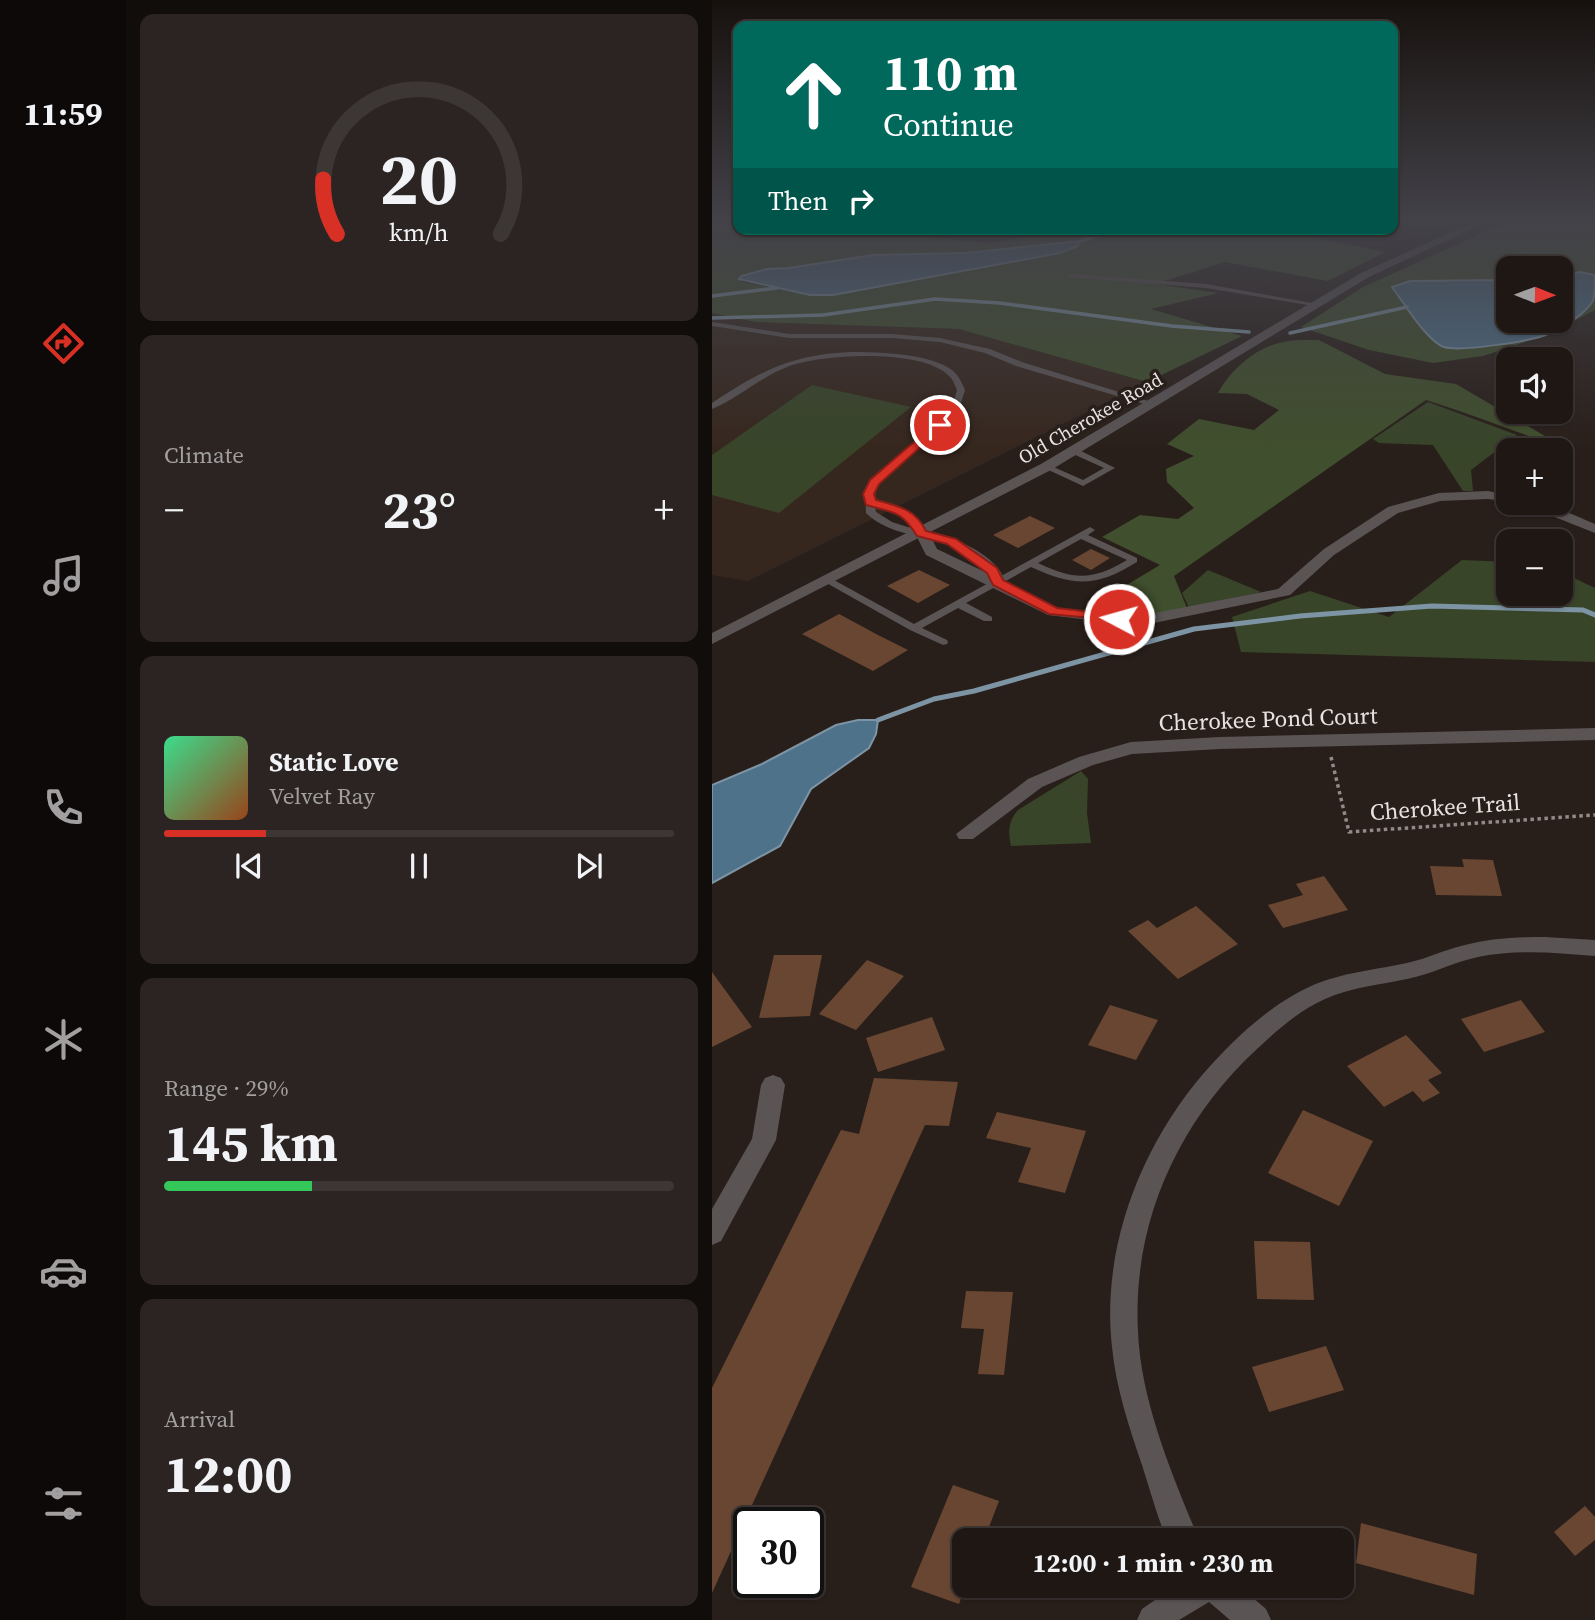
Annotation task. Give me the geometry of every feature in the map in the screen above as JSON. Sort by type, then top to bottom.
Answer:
[{"type":"street","name":"Old Cherokee Road","points":[[712,639],[1046,467],[1154,404],[1325,298]]},
{"type":"street","points":[[922,533],[931,552],[1054,612],[1139,621],[1284,592],[1329,552],[1393,510],[1439,497],[1496,497]]},
{"type":"street","points":[[1562,515],[1595,529]]},
{"type":"street","name":"Cherokee Pond Court","points":[[966,834],[1035,783],[1103,755],[1131,748],[1595,734]]},
{"type":"street","points":[[1180,1528],[1145,1434],[1133,1387],[1124,1333],[1124,1289],[1131,1240],[1147,1188],[1168,1140],[1183,1116],[1235,1051],[1306,998],[1338,985],[1415,969],[1464,952],[1562,946],[1595,948]]},
{"type":"street","points":[[712,1233],[764,1140],[773,1085]]},
{"type":"street","points":[[1153,1620],[1184,1598]]},
{"type":"street","points":[[1229,1598],[1255,1620]]},
{"type":"lane","points":[[1276,298],[1314,304]]},
{"type":"lane","points":[[714,325],[789,336],[892,336],[940,340],[987,351],[1019,364],[1154,404]]},
{"type":"lane","points":[[712,407],[758,377],[805,358],[825,354],[870,352],[900,355],[917,358],[948,372],[962,389],[962,401],[955,411],[874,483],[869,494],[871,513],[879,520],[897,528],[922,533]]},
{"type":"lane","points":[[1046,467],[1083,483],[1111,468],[1074,451]]},
{"type":"lane","points":[[870,502],[902,511],[914,519],[922,533]]},
{"type":"lane","points":[[914,628],[959,604],[997,582],[1031,563],[1085,533],[1134,560],[1108,577],[1079,580],[1061,579],[1031,563]]},
{"type":"lane","points":[[828,581],[942,642]]},
{"type":"lane","points":[[959,604],[988,619]]},
{"type":"path","name":"Cherokee Trail","points":[[1327,741],[1349,832],[1595,815]]},
{"type":"shaded area","points":[[712,313],[755,322],[959,329],[1147,382],[748,581],[712,575]]},
{"type":"green space","points":[[712,298],[1199,298],[1151,309],[1242,336],[1147,382],[959,329],[755,322],[712,313]]},
{"type":"green space","points":[[1347,298],[1496,298],[1496,333],[1551,333],[1510,347],[1496,347],[1496,352],[1483,356],[1433,363],[1369,350],[1301,327]]},
{"type":"green space","points":[[1573,298],[1595,298],[1595,310],[1573,321]]},
{"type":"green space","points":[[1299,340],[1319,340],[1385,374],[1456,384],[1496,407],[1496,424],[1524,424],[1548,438],[1535,438],[1426,400],[1174,576],[1189,613],[1139,621],[1078,614],[1160,565],[1102,537],[1140,515],[1178,519],[1194,508],[1167,482],[1166,469],[1194,456],[1167,444],[1199,419],[1254,430],[1279,410],[1247,394],[1218,393],[1236,369],[1261,350]]},
{"type":"green space","points":[[812,385],[911,407],[779,513],[712,495],[712,455]]},
{"type":"green space","points":[[1428,402],[1517,435],[1513,438],[1496,438],[1496,451],[1471,470],[1473,491],[1463,491],[1433,445],[1379,443],[1373,439]]},
{"type":"green space","points":[[1462,560],[1496,561],[1496,606],[1573,606],[1573,578],[1595,588],[1595,662],[1241,652],[1232,617],[1310,591],[1389,617]]},
{"type":"green space","points":[[1208,570],[1261,592],[1190,610],[1182,593]]},
{"type":"green space","points":[[1081,771],[1088,779],[1087,813],[1091,843],[1011,846],[1010,827],[1018,810]]},
{"type":"water","points":[[1400,298],[1496,298],[1496,333],[1549,333],[1481,347],[1444,347],[1430,337]]},
{"type":"water","points":[[1573,298],[1594,298],[1593,301],[1573,320]]},
{"type":"water","points":[[858,720],[878,720],[876,734],[869,748],[811,789],[780,846],[712,883],[712,785],[762,764],[836,725]]},
{"type":"building","points":[[1030,516],[1055,528],[1018,548],[993,535]]},
{"type":"building","points":[[1091,549],[1110,558],[1091,570],[1072,560]]},
{"type":"building","points":[[919,570],[950,585],[918,603],[887,586]]},
{"type":"building","points":[[839,614],[908,650],[873,671],[802,634]]},
{"type":"building","points":[[1462,859],[1493,860],[1502,896],[1436,895],[1430,866],[1464,867]]},
{"type":"building","points":[[1324,876],[1348,910],[1283,928],[1268,905],[1303,895],[1296,884]]},
{"type":"building","points":[[1196,906],[1238,944],[1178,979],[1128,931],[1148,920],[1157,928]]},
{"type":"building","points":[[774,955],[822,955],[810,1016],[759,1018]]},
{"type":"building","points":[[867,960],[904,976],[856,1030],[819,1014]]},
{"type":"building","points":[[712,972],[752,1027],[712,1047]]},
{"type":"building","points":[[1521,1000],[1545,1032],[1484,1052],[1461,1019]]},
{"type":"building","points":[[1110,1005],[1158,1020],[1136,1060],[1088,1045]]},
{"type":"building","points":[[932,1017],[945,1050],[878,1072],[866,1038]]},
{"type":"building","points":[[1406,1035],[1442,1073],[1428,1080],[1440,1093],[1423,1102],[1413,1091],[1384,1107],[1347,1066]]},
{"type":"building","points":[[874,1078],[958,1082],[949,1126],[925,1125],[751,1507],[733,1507],[733,1547],[712,1593],[712,1388],[841,1130],[859,1134]]},
{"type":"building","points":[[1303,1110],[1373,1141],[1339,1206],[1268,1173]]},
{"type":"building","points":[[997,1112],[1086,1131],[1065,1193],[1018,1182],[1031,1148],[986,1138]]},
{"type":"building","points":[[1254,1241],[1310,1242],[1314,1300],[1257,1299]]},
{"type":"building","points":[[966,1291],[1013,1292],[1004,1375],[978,1374],[984,1329],[961,1328]]},
{"type":"building","points":[[1326,1346],[1344,1390],[1269,1412],[1252,1367]]},
{"type":"building","points":[[953,1485],[999,1501],[989,1528],[952,1528],[952,1598],[961,1598],[959,1604],[911,1587]]},
{"type":"building","points":[[1585,1506],[1595,1517],[1595,1540],[1575,1556],[1554,1532]]},
{"type":"building","points":[[1361,1523],[1477,1554],[1474,1595],[1356,1563]]},
{"type":"waterway","points":[[712,318],[823,315],[935,299],[1000,303],[1172,326],[1249,332]]},
{"type":"waterway","points":[[1290,333],[1407,307]]},
{"type":"waterway","points":[[878,720],[934,699],[974,691],[1194,629],[1300,616],[1432,606],[1583,610],[1595,615]]},
{"type":"route","points":[[940,425],[883,473],[869,494],[870,502],[902,511],[914,519],[922,533],[951,541],[993,571],[997,582],[1054,612],[1119,619]]}]
